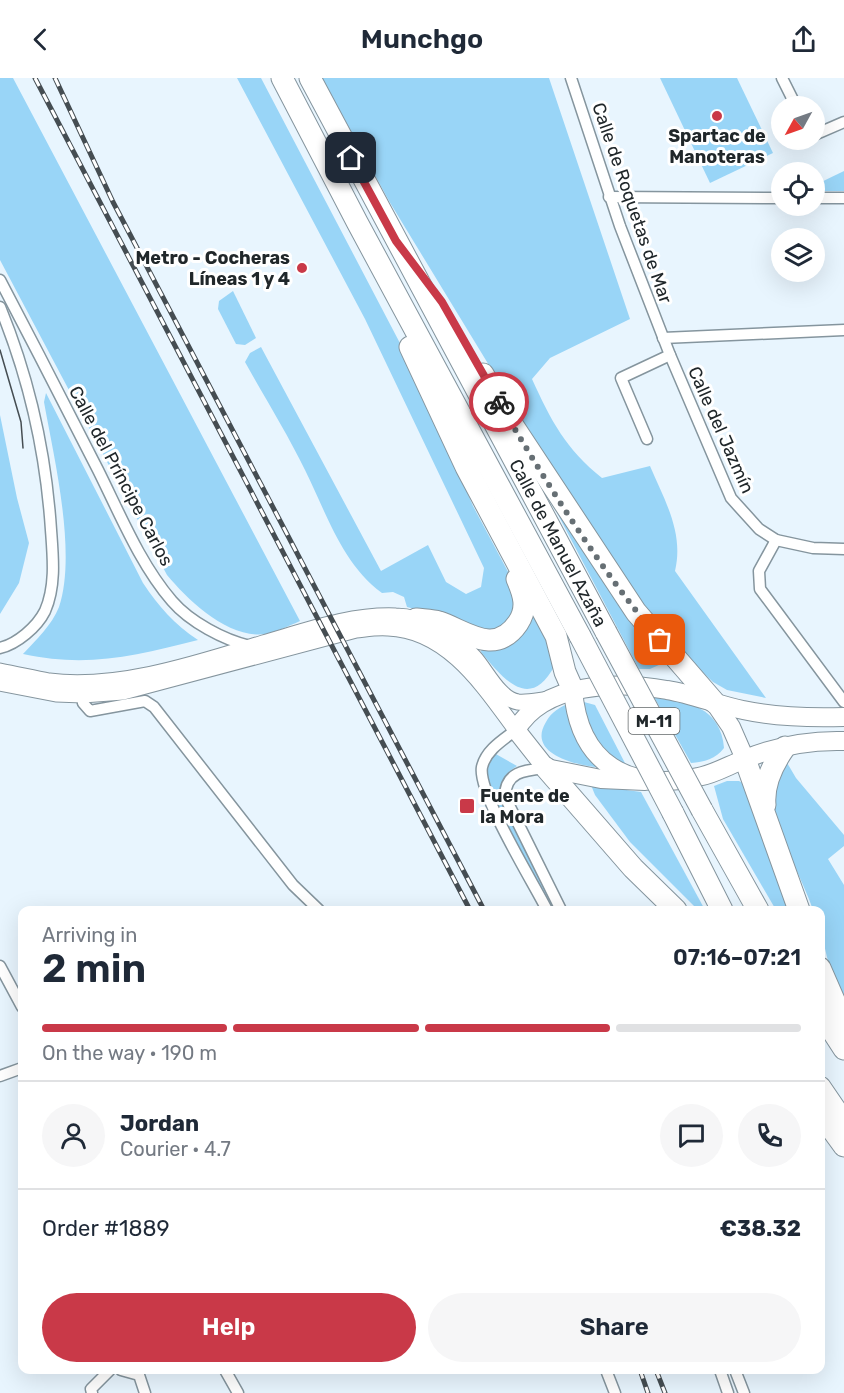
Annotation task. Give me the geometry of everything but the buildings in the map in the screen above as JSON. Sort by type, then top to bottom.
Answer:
[{"type":"highway","name":"Calle de Manuel Azaña","points":[[282,78],[580,636],[720,906]]},
{"type":"highway","name":"Calle de Manuel Azaña","points":[[310,78],[606,632],[756,906]]},
{"type":"highway","points":[[357,222],[430,393],[466,467],[556,636],[565,672],[573,690]]},
{"type":"highway","points":[[396,241],[442,302],[510,421],[597,556],[636,612],[714,702]]},
{"type":"highway","points":[[416,619],[439,622],[475,639],[490,639],[503,636],[515,628],[523,616],[525,603],[522,591],[480,505],[466,467]]},
{"type":"highway","points":[[767,818],[765,789],[771,771],[785,747]]},
{"type":"highway","points":[[745,759],[799,906]]},
{"type":"highway","points":[[546,768],[633,868],[672,906]]},
{"type":"highway","points":[[825,979],[844,1023]]},
{"type":"highway","points":[[825,1020],[844,1049]]},
{"type":"highway","points":[[825,1100],[844,1122]]},
{"type":"highway","points":[[825,1103],[844,1146]]},
{"type":"main road","points":[[840,745],[785,747],[745,759],[699,777],[645,781],[601,779],[546,768],[516,730],[535,707],[573,690],[648,687],[745,711],[821,716],[842,709]]},
{"type":"main road","points":[[573,690],[577,719],[590,748],[608,766],[645,781]]},
{"type":"main road","points":[[714,702],[731,727],[745,759]]},
{"type":"street","name":"Calle de Roquetas de Mar","points":[[571,78],[609,197],[663,338]]},
{"type":"street","points":[[782,78],[791,96]]},
{"type":"street","points":[[825,130],[844,122]]},
{"type":"street","points":[[609,197],[771,198]]},
{"type":"street","points":[[825,198],[844,198]]},
{"type":"street","name":"Calle del Príncipe Carlos","points":[[0,280],[122,519],[158,582],[174,603],[193,618],[236,643],[253,646]]},
{"type":"street","points":[[0,307],[26,381],[40,440],[48,496],[53,561],[52,584],[44,613],[27,632],[0,648]]},
{"type":"street","points":[[663,338],[844,330]]},
{"type":"street","name":"Calle del Jazmín","points":[[663,338],[731,498],[759,530],[776,540],[813,548],[844,549]]},
{"type":"street","name":"Calle del Jazmín","points":[[647,439],[621,378],[670,355]]},
{"type":"street","points":[[776,540],[759,571],[760,589],[842,709]]},
{"type":"street","points":[[0,671],[51,681],[101,681],[141,676],[341,622],[397,615],[416,619],[447,634],[466,649],[508,697],[519,702],[550,699]]},
{"type":"street","points":[[0,683],[56,693],[83,695],[123,692],[356,630],[388,628],[427,637],[452,653],[516,730],[494,747],[486,758],[481,779],[490,803],[545,906]]},
{"type":"street","points":[[69,681],[78,687],[83,695],[83,703],[90,711],[145,701],[154,707],[292,885],[315,906]]},
{"type":"street","points":[[546,768],[522,770],[516,774],[508,782],[505,797],[559,906]]},
{"type":"street","points":[[0,966],[18,1000]]},
{"type":"street","points":[[0,1076],[18,1069]]},
{"type":"street","points":[[92,1393],[91,1389],[106,1374]]},
{"type":"street","points":[[135,1374],[139,1375],[145,1393]]},
{"type":"street","points":[[227,1374],[238,1393]]},
{"type":"street","points":[[608,1374],[615,1393]]},
{"type":"street","points":[[721,1374],[728,1393]]},
{"type":"street","points":[[737,1374],[744,1393]]},
{"type":"shaded area","points":[[0,78],[13,78],[300,621],[265,634],[251,634],[237,630],[223,624],[197,606],[167,575],[0,260]]},
{"type":"shaded area","points":[[237,78],[261,78],[413,368],[473,506],[515,585],[520,615],[488,636],[436,615],[407,607],[404,597],[393,592],[382,593],[368,581],[336,536],[298,456],[245,362],[250,353],[261,347],[381,571],[428,545],[446,582],[466,594],[481,587],[484,568],[365,319]]},
{"type":"shaded area","points":[[322,78],[549,78],[630,319],[550,358],[532,379],[546,408],[569,445],[602,478],[650,466],[672,517],[677,543],[675,571],[766,698],[727,690],[713,682],[695,665],[618,577],[389,201]]},
{"type":"shaded area","name":"Spartac de Manoteras","points":[[660,78],[737,78],[773,153],[710,183]]},
{"type":"shaded area","points":[[844,171],[844,191],[825,191],[825,180]]},
{"type":"shaded area","points":[[233,291],[256,338],[245,345],[236,344],[218,309],[219,301]]},
{"type":"shaded area","points":[[46,393],[143,583],[168,614],[198,640],[132,655],[90,660],[68,660],[23,654],[52,620],[59,607],[64,585],[65,533],[58,477],[44,402]]},
{"type":"shaded area","points":[[0,415],[29,543],[19,583],[0,614]]},
{"type":"shaded area","points":[[544,488],[662,655],[661,664],[650,669],[639,669]]},
{"type":"shaded area","points":[[532,608],[542,625],[555,665],[546,679],[536,687],[527,689],[517,687],[508,681],[481,652],[482,647]]},
{"type":"shaded area","points":[[654,697],[690,704],[709,715],[721,734],[724,748],[709,759],[691,763]]},
{"type":"shaded area","points":[[584,702],[595,705],[626,765],[607,756],[596,743],[585,717]]},
{"type":"shaded area","points":[[571,703],[606,768],[571,762],[550,751],[543,743],[542,734],[548,718]]},
{"type":"shaded area","points":[[494,753],[517,766],[505,776],[502,782],[502,802],[508,816],[503,819],[488,787],[488,771]]},
{"type":"shaded area","points":[[786,761],[796,778],[844,835],[844,846],[828,859],[844,885],[844,1000],[834,979],[825,947],[825,906],[812,906],[779,825],[774,808],[773,791],[777,773]]},
{"type":"shaded area","points":[[727,781],[739,781],[748,786],[790,906],[774,906],[723,819],[714,786]]},
{"type":"shaded area","points":[[591,785],[641,792],[703,906],[694,906],[630,842],[595,795]]},
{"type":"shaded area","points":[[511,821],[555,906],[548,906],[506,824]]},
{"type":"tram line","points":[[0,350],[21,422],[23,448]]},
{"type":"railway","points":[[35,78],[468,906]]},
{"type":"railway","points":[[55,78],[113,202],[482,906]]},
{"type":"railway","points":[[641,1374],[648,1393]]},
{"type":"railway","points":[[658,1374],[665,1393]]},
{"type":"way so far","points":[[499,402],[597,556],[636,612],[660,640]]},
{"type":"place","name":"Spartac de Manoteras","points":[[717,116]]},
{"type":"place","name":"Metro - Cocheras Líneas 1 y 4","points":[[302,268]]},
{"type":"place","name":"Fuente de la Mora","points":[[467,806]]},
{"type":"route","points":[[351,158],[396,241],[442,302],[499,402]]}]
